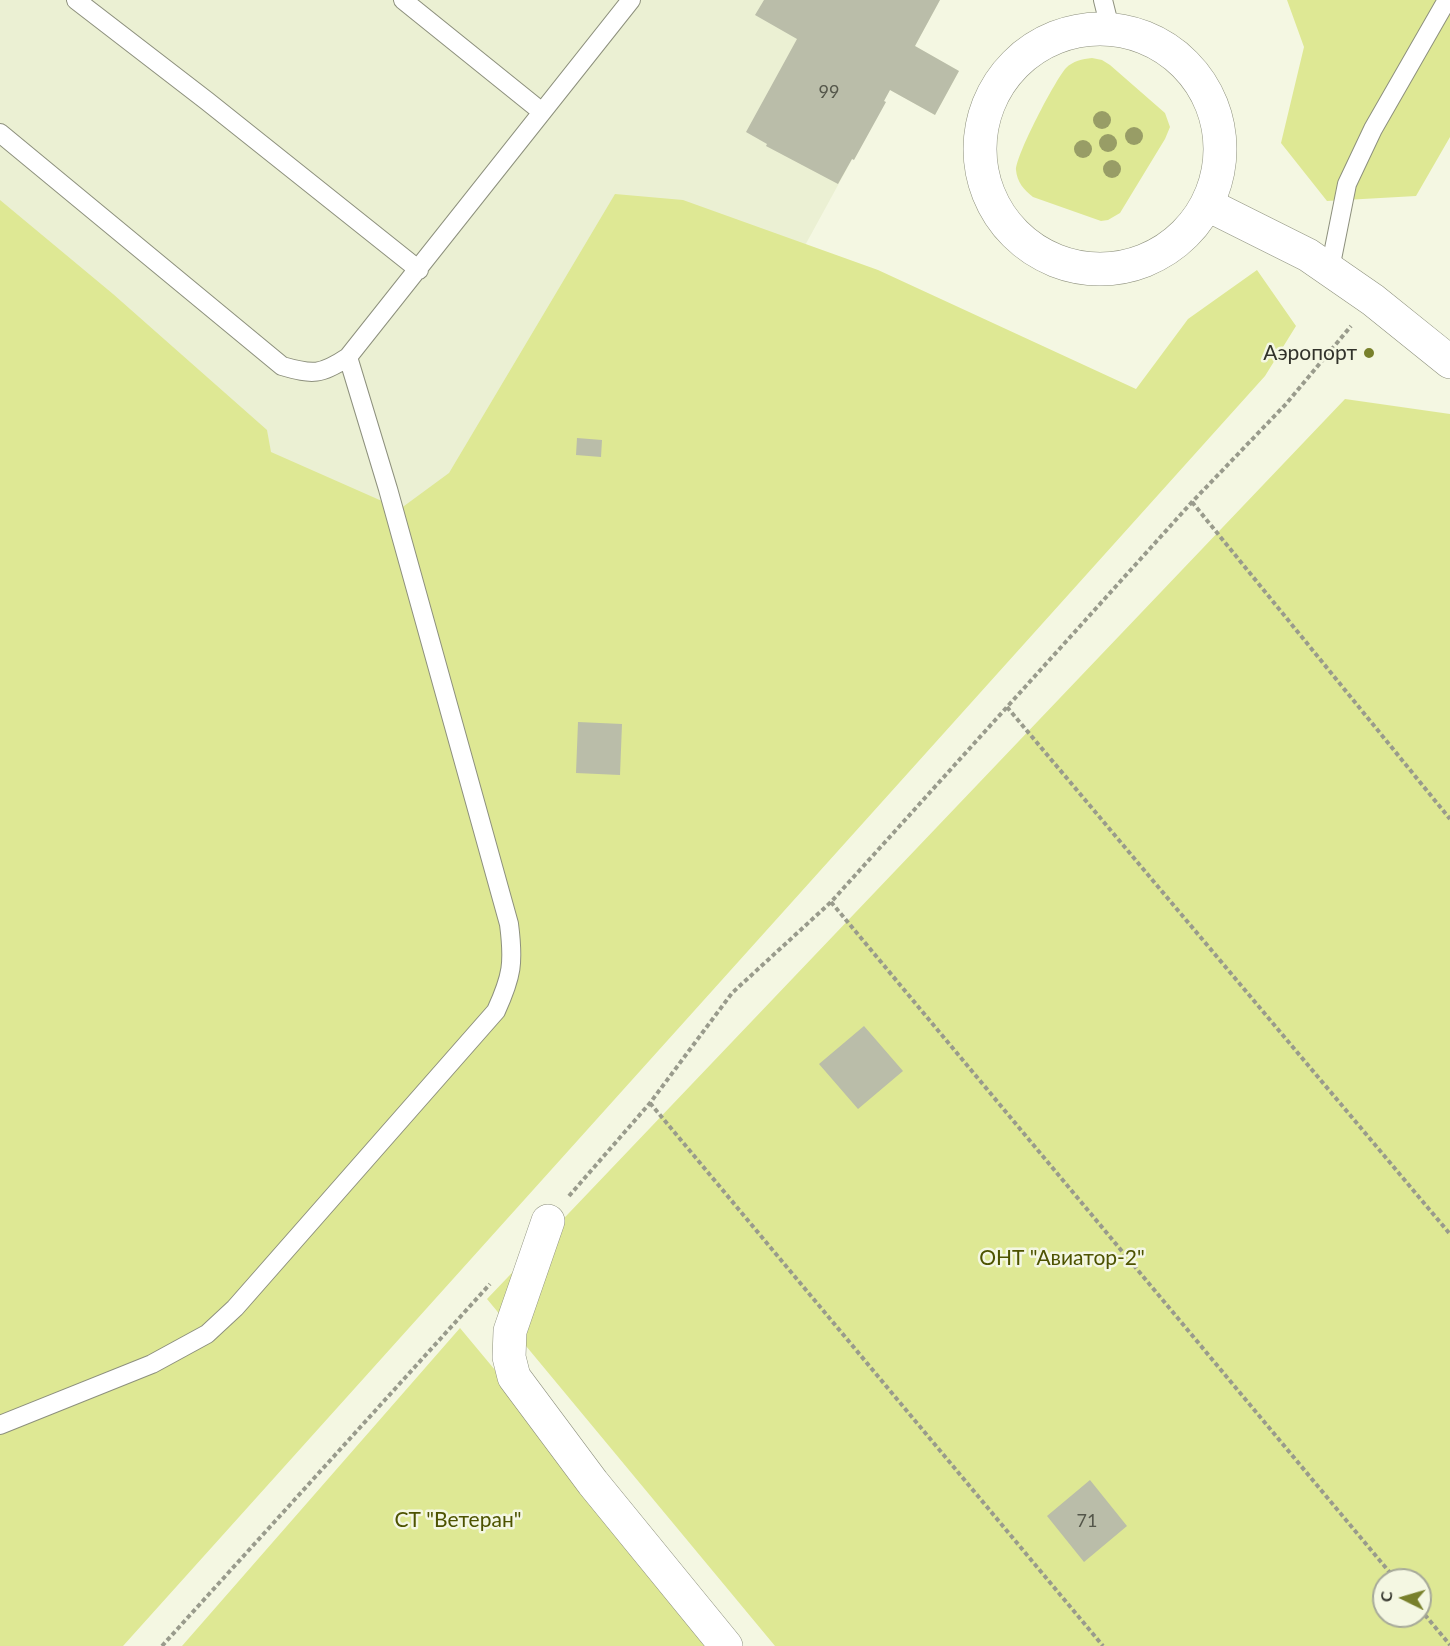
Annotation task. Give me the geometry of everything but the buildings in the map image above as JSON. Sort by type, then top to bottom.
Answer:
[{"type":"street","points":[[1106,14],[1181,59],[1205,89],[1219,126],[1220,146],[1220,166],[1208,205],[1183,238],[1149,260],[1110,270],[1069,266],[1032,249],[1003,221],[985,184],[980,146],[987,107],[1006,73],[1035,47],[1106,14]]},
{"type":"street","points":[[1208,205],[1308,255],[1330,269],[1373,300],[1450,362]]},
{"type":"street","points":[[548,1221],[510,1331],[509,1358],[514,1377],[593,1483],[726,1646]]},
{"type":"lane","points":[[76,0],[207,100],[419,270]]},
{"type":"lane","points":[[403,0],[542,112]]},
{"type":"lane","points":[[0,133],[282,366],[308,373],[330,369],[348,357],[419,270],[631,0]]},
{"type":"lane","points":[[1330,269],[1347,184],[1373,129],[1447,0]]},
{"type":"lane","points":[[0,1425],[152,1364],[207,1334],[235,1308],[496,1011],[509,983],[512,954],[509,924],[388,489],[348,357]]},
{"type":"path","points":[[548,1221],[650,1103],[732,993],[831,902],[1192,502],[1286,404],[1373,300]]},
{"type":"path","points":[[1192,502],[1450,819]]},
{"type":"path","points":[[1007,707],[1450,1234]]},
{"type":"path","points":[[831,902],[1386,1568]]},
{"type":"path","points":[[650,1103],[1103,1646]]},
{"type":"path","points":[[162,1646],[491,1283]]},
{"type":"path","points":[[1432,1623],[1450,1645]]},
{"type":"shaded area","points":[[0,0],[940,0],[915,46],[959,71],[935,115],[890,90],[633,560],[0,1646]]},
{"type":"green space","points":[[1287,0],[1450,0],[1450,137],[1416,196],[1327,201],[1281,143],[1304,47]]},
{"type":"green space","points":[[1092,58],[1110,65],[1165,113],[1170,127],[1120,213],[1101,221],[1033,197],[1021,185],[1016,170],[1029,134],[1061,75],[1072,64]]},
{"type":"green space","points":[[615,194],[683,200],[878,270],[1136,389],[1188,319],[1257,270],[1296,326],[1265,376],[123,1646],[0,1646],[0,200],[113,294],[267,430],[271,452],[400,509],[449,473]]},
{"type":"green space","name":"ОНТ \"Авиатор-2\"","points":[[1345,399],[1450,414],[1450,1646],[775,1646],[487,1299]]},
{"type":"green space","name":"СТ \"Ветеран\"","points":[[460,1328],[725,1646],[182,1646]]},
{"type":"place","name":"Аэропорт","points":[[1369,353]]}]
